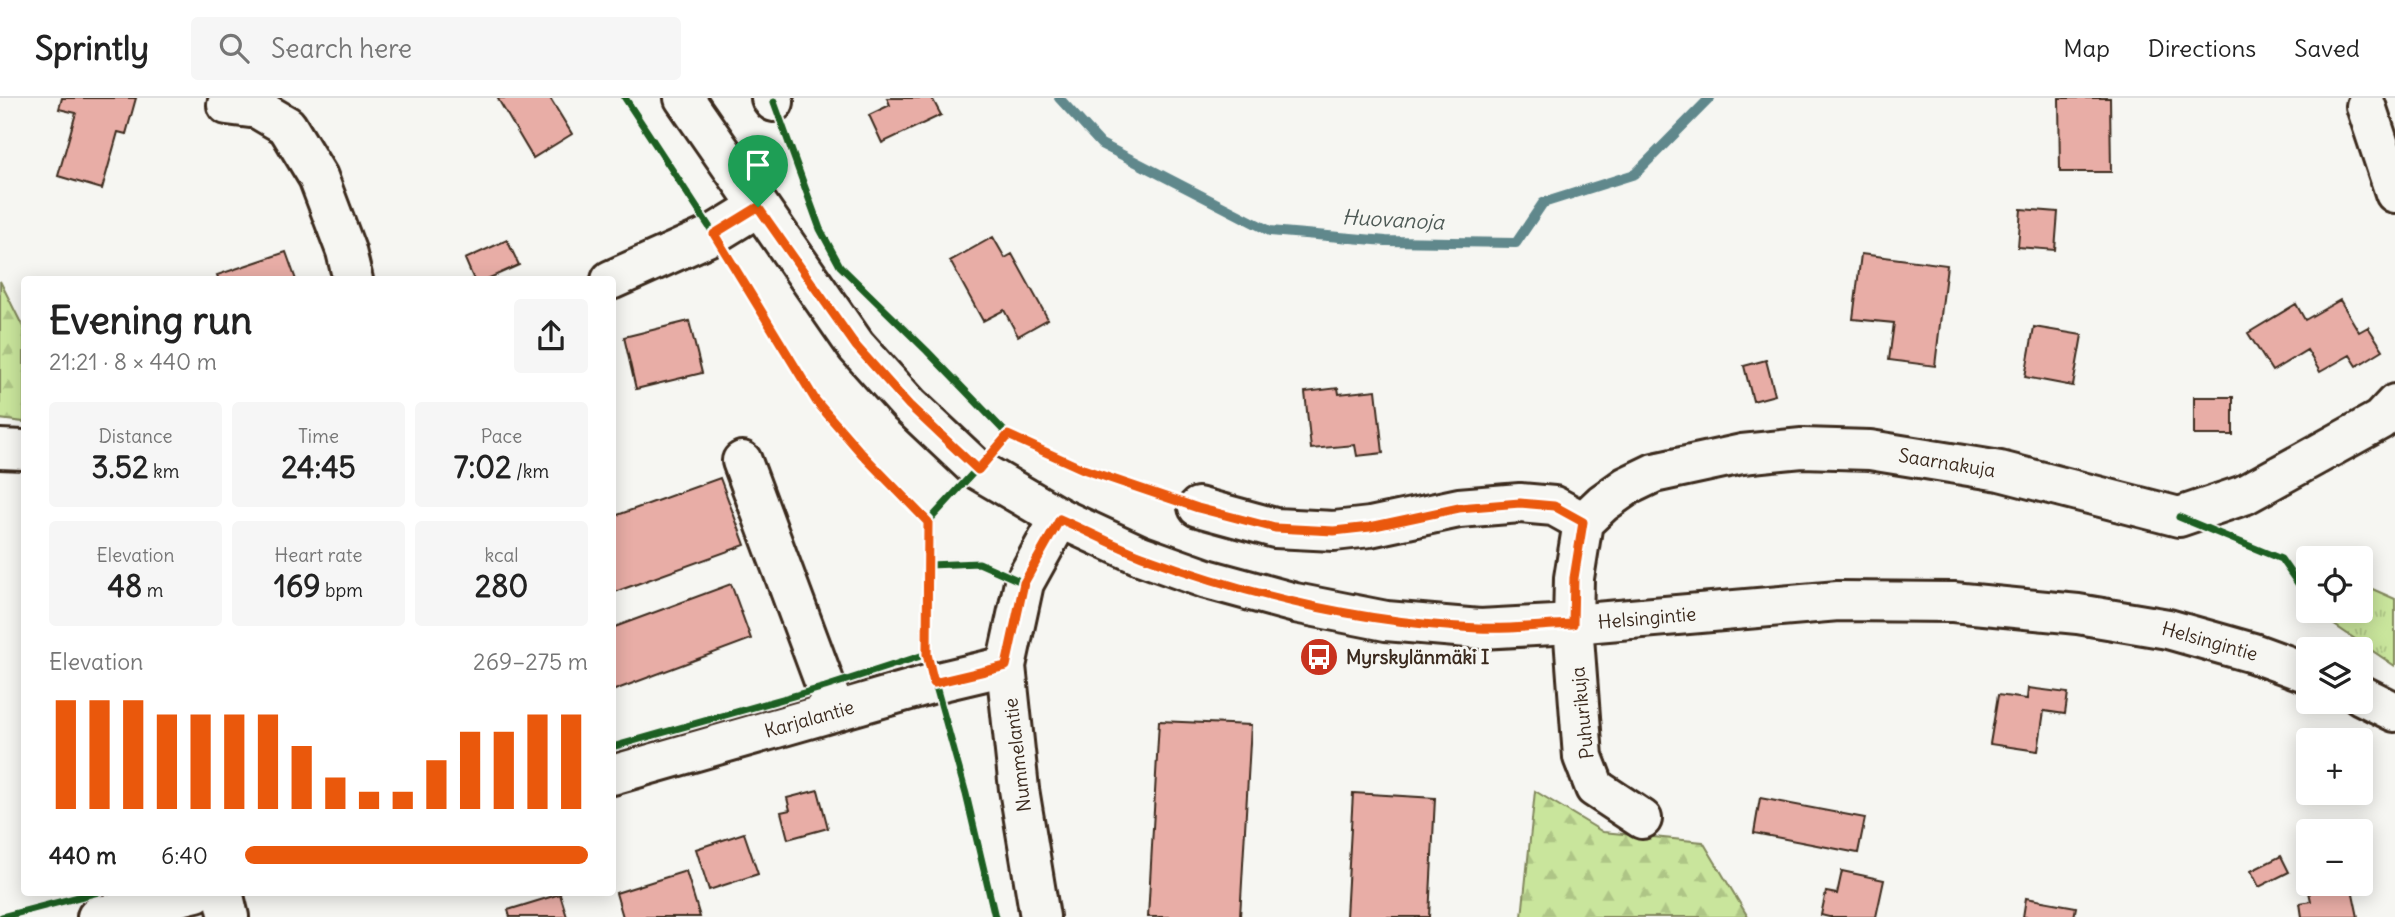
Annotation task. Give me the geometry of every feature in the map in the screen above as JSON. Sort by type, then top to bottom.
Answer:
[{"type":"street","name":"Helsingintie","points":[[684,98],[856,346],[909,405],[978,470],[1060,519],[1151,559],[1207,579],[1296,603],[1386,621],[1480,629],[1573,624],[1838,601],[1954,602],[2078,614],[2168,629],[2253,653],[2296,669]]},
{"type":"street","points":[[227,105],[258,109],[287,126],[318,177],[346,251],[352,276]]},
{"type":"street","points":[[2366,106],[2395,192]]},
{"type":"street","points":[[616,278],[714,234],[758,207]]},
{"type":"street","name":"Saarnakuja","points":[[1583,522],[1627,486],[1654,473],[1742,454],[1802,449],[1870,450],[2000,471],[2179,517],[2244,495],[2380,420],[2395,404]]},
{"type":"street","points":[[0,449],[21,450]]},
{"type":"street","points":[[743,461],[835,711]]},
{"type":"street","points":[[1198,508],[1275,528],[1334,531],[1370,527],[1459,508],[1520,503],[1554,506],[1583,522],[1574,578],[1573,624]]},
{"type":"street","name":"Nummelantie","points":[[1041,917],[1019,789],[1006,666],[1024,583],[1060,519]]},
{"type":"street","name":"Puhurikuja","points":[[1573,624],[1583,757],[1595,788],[1642,819]]},
{"type":"street","name":"Karjalantie","points":[[616,774],[835,711],[1006,666]]},
{"type":"street","points":[[2373,701],[2395,712]]},
{"type":"street","points":[[97,917],[180,896]]},
{"type":"street","points":[[224,896],[229,917]]},
{"type":"green space","points":[[0,281],[21,323],[21,422],[0,419]]},
{"type":"green space","points":[[2373,589],[2395,599],[2395,666],[2373,651],[2373,637],[2352,637],[2331,623],[2373,623]]},
{"type":"green space","points":[[1535,791],[1603,832],[1703,842],[1748,917],[1522,917]]},
{"type":"building","points":[[62,98],[136,98],[126,134],[118,132],[102,189],[58,176],[76,113],[59,109]]},
{"type":"building","points":[[499,98],[550,98],[572,134],[533,158]]},
{"type":"building","points":[[887,98],[932,98],[941,115],[882,143],[869,115],[890,105]]},
{"type":"building","points":[[2059,98],[2110,98],[2111,172],[2060,172]]},
{"type":"building","points":[[2021,209],[2058,212],[2055,250],[2018,247]]},
{"type":"building","points":[[993,237],[1005,258],[1012,254],[1048,319],[1018,336],[1004,310],[983,321],[950,261]]},
{"type":"building","points":[[507,240],[519,265],[494,276],[472,276],[465,259]]},
{"type":"building","points":[[286,252],[295,276],[217,276]]},
{"type":"building","points":[[1861,254],[1947,265],[1935,366],[1889,360],[1894,323],[1853,319]]},
{"type":"building","points":[[2340,300],[2359,332],[2368,327],[2383,350],[2357,366],[2350,355],[2320,372],[2307,350],[2272,371],[2248,333],[2296,304],[2305,320]]},
{"type":"building","points":[[689,321],[702,373],[636,389],[624,337]]},
{"type":"building","points":[[2034,327],[2082,335],[2073,386],[2025,377]]},
{"type":"building","points":[[1766,360],[1775,395],[1753,401],[1744,366]]},
{"type":"building","points":[[1338,388],[1339,394],[1376,390],[1383,453],[1357,456],[1355,445],[1311,449],[1305,392]]},
{"type":"building","points":[[2194,397],[2233,397],[2233,435],[2194,435]]},
{"type":"building","points":[[720,478],[745,545],[616,592],[616,516]]},
{"type":"building","points":[[731,584],[751,639],[616,690],[616,627]]},
{"type":"building","points":[[2028,688],[2068,693],[2065,714],[2044,711],[2038,751],[1990,744],[1998,695],[2027,699]]},
{"type":"building","points":[[1159,721],[1251,725],[1240,917],[1148,917]]},
{"type":"building","points":[[818,790],[828,828],[788,839],[781,812],[790,810],[787,798]]},
{"type":"building","points":[[1353,793],[1435,798],[1429,917],[1346,917]]},
{"type":"building","points":[[1760,798],[1865,818],[1858,853],[1754,833]]},
{"type":"building","points":[[744,833],[758,874],[709,890],[696,849]]},
{"type":"building","points":[[2281,856],[2289,872],[2259,887],[2251,871]]},
{"type":"building","points":[[686,871],[700,917],[623,917],[616,893]]},
{"type":"building","points":[[1842,871],[1884,880],[1876,917],[1821,915],[1826,892],[1837,894]]},
{"type":"building","points":[[561,896],[567,917],[510,917],[508,910]]},
{"type":"building","points":[[2310,896],[2354,896],[2358,917],[2302,917],[2300,903],[2311,901]]},
{"type":"building","points":[[2026,898],[2076,907],[2074,917],[2023,917]]},
{"type":"waterway","name":"Huovanoja","points":[[1059,98],[1101,144],[1270,231],[1386,241],[1516,243],[1543,203],[1635,174],[1710,98]]},
{"type":"cycle path","points":[[625,98],[714,234],[816,401],[861,454],[928,522],[927,654],[966,794],[995,917]]},
{"type":"cycle path","points":[[774,102],[820,229],[840,266],[1008,435],[1083,469],[1198,507]]},
{"type":"cycle path","points":[[928,522],[1008,435]]},
{"type":"cycle path","points":[[2179,517],[2281,559],[2296,581]]},
{"type":"cycle path","points":[[929,565],[979,563],[1024,583]]},
{"type":"cycle path","points":[[616,746],[825,687],[927,654]]},
{"type":"cycle path","points":[[2,917],[83,896]]},
{"type":"place","name":"Myrskylänmäki I","points":[[1319,657]]},
{"type":"route","points":[[758,207],[856,346],[909,405],[978,470],[1008,435],[1083,469],[1198,508],[1275,528],[1334,531],[1370,527],[1459,508],[1520,503],[1554,506],[1583,522],[1574,578],[1573,624],[1480,629],[1386,621],[1296,603],[1207,579],[1140,555],[1060,519],[1024,583],[1006,666],[934,683],[927,654],[928,522],[862,454],[816,401],[714,234],[758,207]]}]
